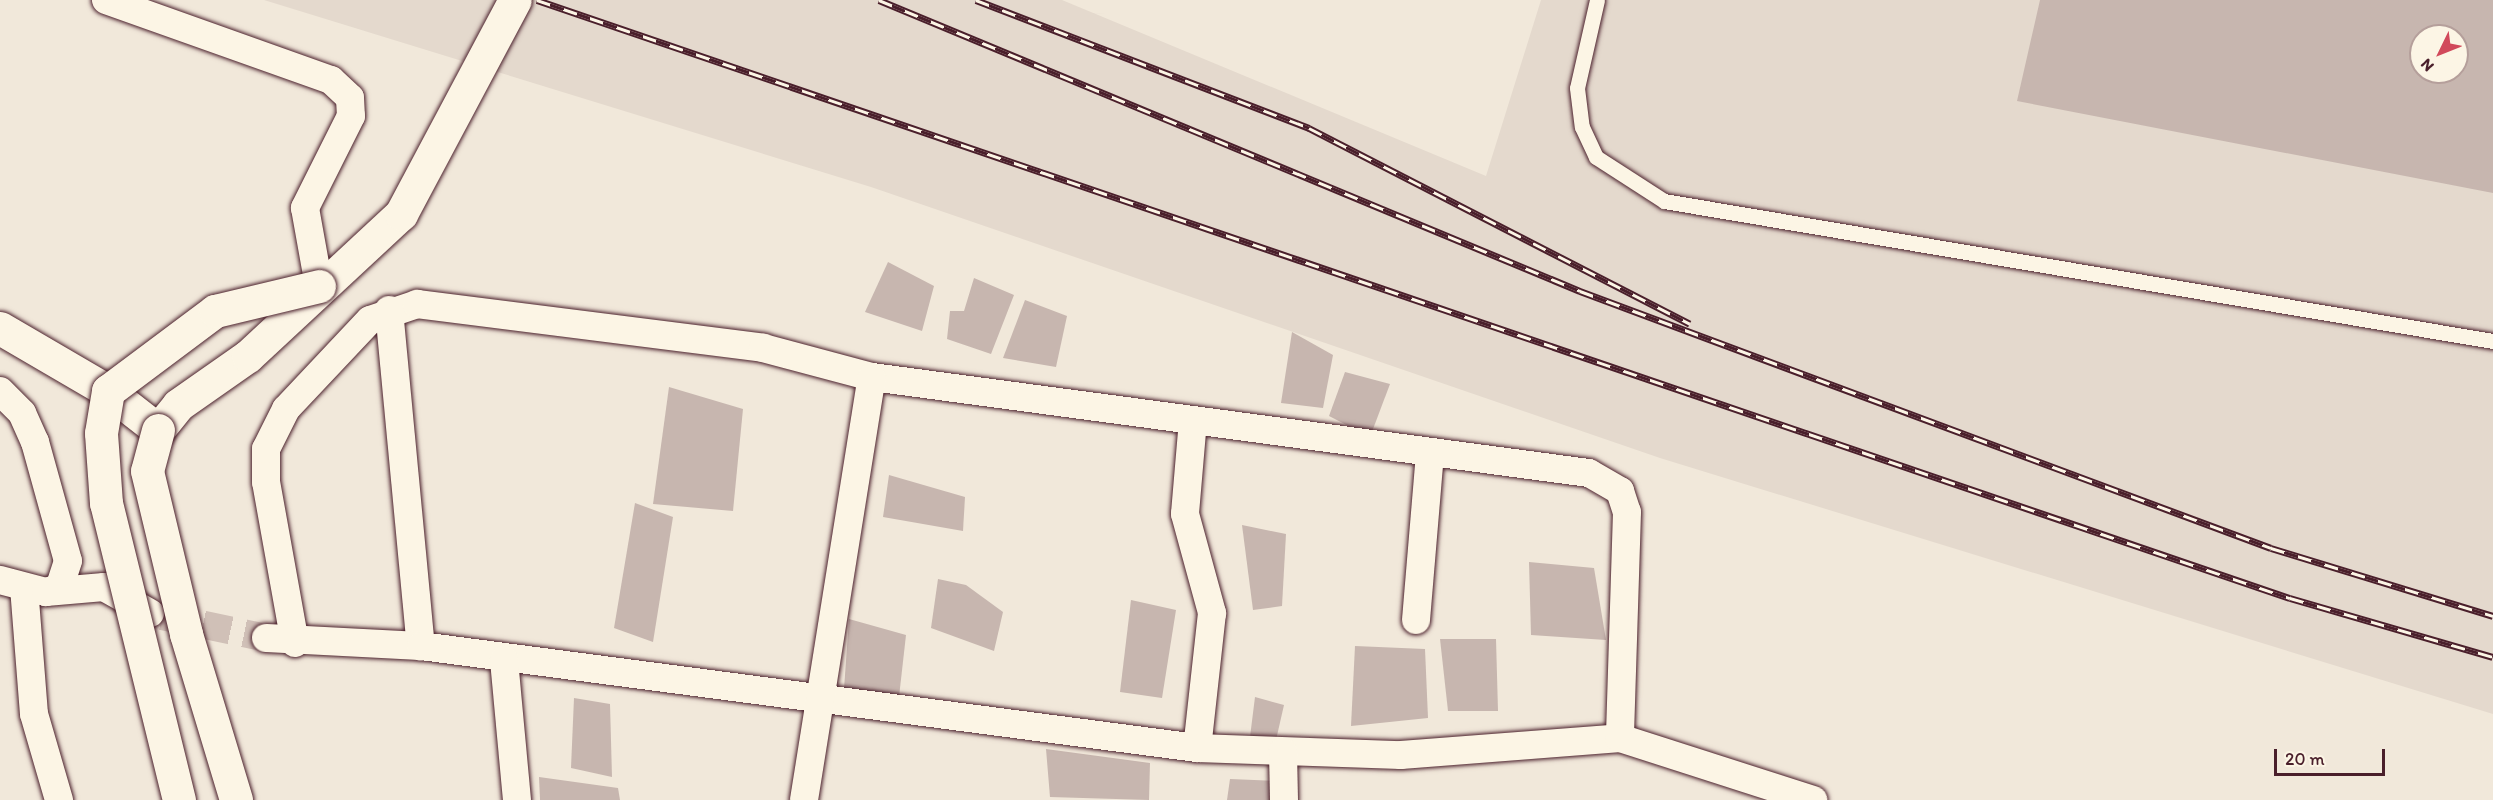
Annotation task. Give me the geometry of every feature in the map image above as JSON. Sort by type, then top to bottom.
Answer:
[{"type":"main road","points":[[236,800],[186,634],[147,471],[158,430],[178,405],[248,356],[319,286],[401,214],[515,0]]},
{"type":"main road","points":[[179,800],[106,503],[101,433],[108,391],[215,311],[319,286]]},
{"type":"main road","points":[[0,328],[108,391],[158,430]]},
{"type":"street","points":[[106,0],[332,80],[350,98],[351,116],[305,208],[319,286]]},
{"type":"street","points":[[295,644],[266,482],[266,449],[286,409],[363,327],[389,310],[417,304],[763,348],[872,377],[1589,473],[1620,491],[1627,512],[1620,738]]},
{"type":"street","points":[[389,310],[421,646]]},
{"type":"street","points":[[804,800],[872,377]]},
{"type":"street","points":[[0,391],[22,413],[35,442],[68,561],[59,588],[23,587]]},
{"type":"street","points":[[1193,420],[1185,514],[1212,613],[1197,747]]},
{"type":"street","points":[[1416,620],[1430,453]]},
{"type":"street","points":[[23,587],[105,587],[150,613]]},
{"type":"street","points":[[23,587],[34,714],[59,800]]},
{"type":"street","points":[[266,638],[295,644],[421,646],[504,660],[820,697],[1197,747],[1401,755],[1620,738],[1813,800]]},
{"type":"street","points":[[504,660],[517,800]]},
{"type":"street","points":[[1283,752],[1284,800]]},
{"type":"lane","points":[[1597,0],[1577,88],[1582,127],[1596,158],[1664,201],[2493,341]]},
{"type":"shaded area","points":[[264,0],[1062,0],[1486,176],[1541,0],[2493,0],[2493,714],[1660,458],[871,187]]},
{"type":"building","points":[[2040,0],[2493,0],[2493,193],[2017,101]]},
{"type":"building","points":[[888,262],[934,286],[922,331],[865,312]]},
{"type":"building","points":[[974,278],[1014,295],[991,354],[947,339],[950,311],[964,311]]},
{"type":"building","points":[[1025,300],[1067,316],[1056,367],[1003,358]]},
{"type":"building","points":[[1292,332],[1333,355],[1323,408],[1281,403]]},
{"type":"building","points":[[1345,372],[1390,384],[1370,437],[1329,416]]},
{"type":"building","points":[[669,387],[743,409],[733,511],[653,504]]},
{"type":"building","points":[[889,475],[965,497],[963,531],[883,517]]},
{"type":"building","points":[[635,503],[673,517],[653,642],[614,628]]},
{"type":"building","points":[[1242,525],[1286,534],[1282,606],[1253,610]]},
{"type":"building","points":[[1529,562],[1594,568],[1606,640],[1531,635]]},
{"type":"building","points":[[938,579],[966,585],[1003,612],[994,651],[931,628]]},
{"type":"building","points":[[1131,600],[1176,610],[1162,698],[1120,692]]},
{"type":"building","points":[[849,619],[906,635],[899,697],[844,689]]},
{"type":"building","points":[[1440,639],[1496,639],[1498,711],[1448,711]]},
{"type":"building","points":[[1355,646],[1425,649],[1428,718],[1351,726]]},
{"type":"building","points":[[1255,697],[1284,705],[1276,740],[1250,737]]},
{"type":"building","points":[[574,698],[610,704],[612,777],[571,768]]},
{"type":"building","points":[[1046,749],[1150,763],[1149,800],[1050,797]]},
{"type":"building","points":[[539,777],[618,788],[620,800],[540,800]]},
{"type":"building","points":[[1230,779],[1277,781],[1277,800],[1227,800]]},
{"type":"tunnel","points":[[162,616],[266,638]]},
{"type":"railway","points":[[537,0],[2290,598],[2493,657]]},
{"type":"railway","points":[[879,0],[1580,291],[2271,548],[2493,616]]},
{"type":"railway","points":[[976,0],[1309,128],[1690,324]]}]
